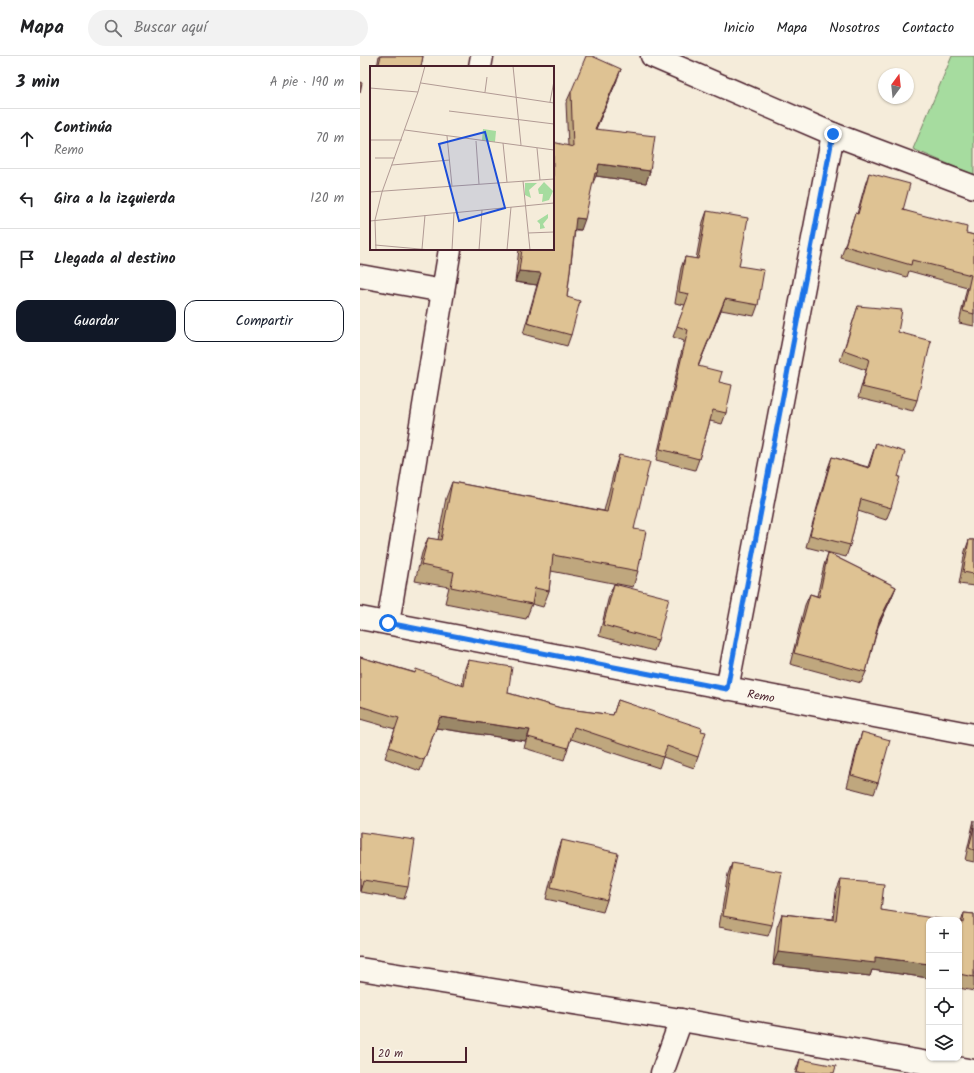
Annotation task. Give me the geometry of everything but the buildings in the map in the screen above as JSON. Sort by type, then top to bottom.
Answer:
[{"type":"street","points":[[480,66],[482,56]]},
{"type":"street","points":[[652,56],[833,134],[974,187]]},
{"type":"street","points":[[727,689],[833,134]]},
{"type":"street","points":[[388,623],[450,250]]},
{"type":"street","points":[[360,276],[443,291]]},
{"type":"street","name":"Remo","points":[[360,618],[974,735]]},
{"type":"street","points":[[360,968],[681,1020],[974,1071]]},
{"type":"street","points":[[662,1073],[681,1020]]},
{"type":"green space","points":[[952,56],[974,56],[974,175],[913,149]]},
{"type":"route","points":[[388,623],[727,689],[833,134]]}]
